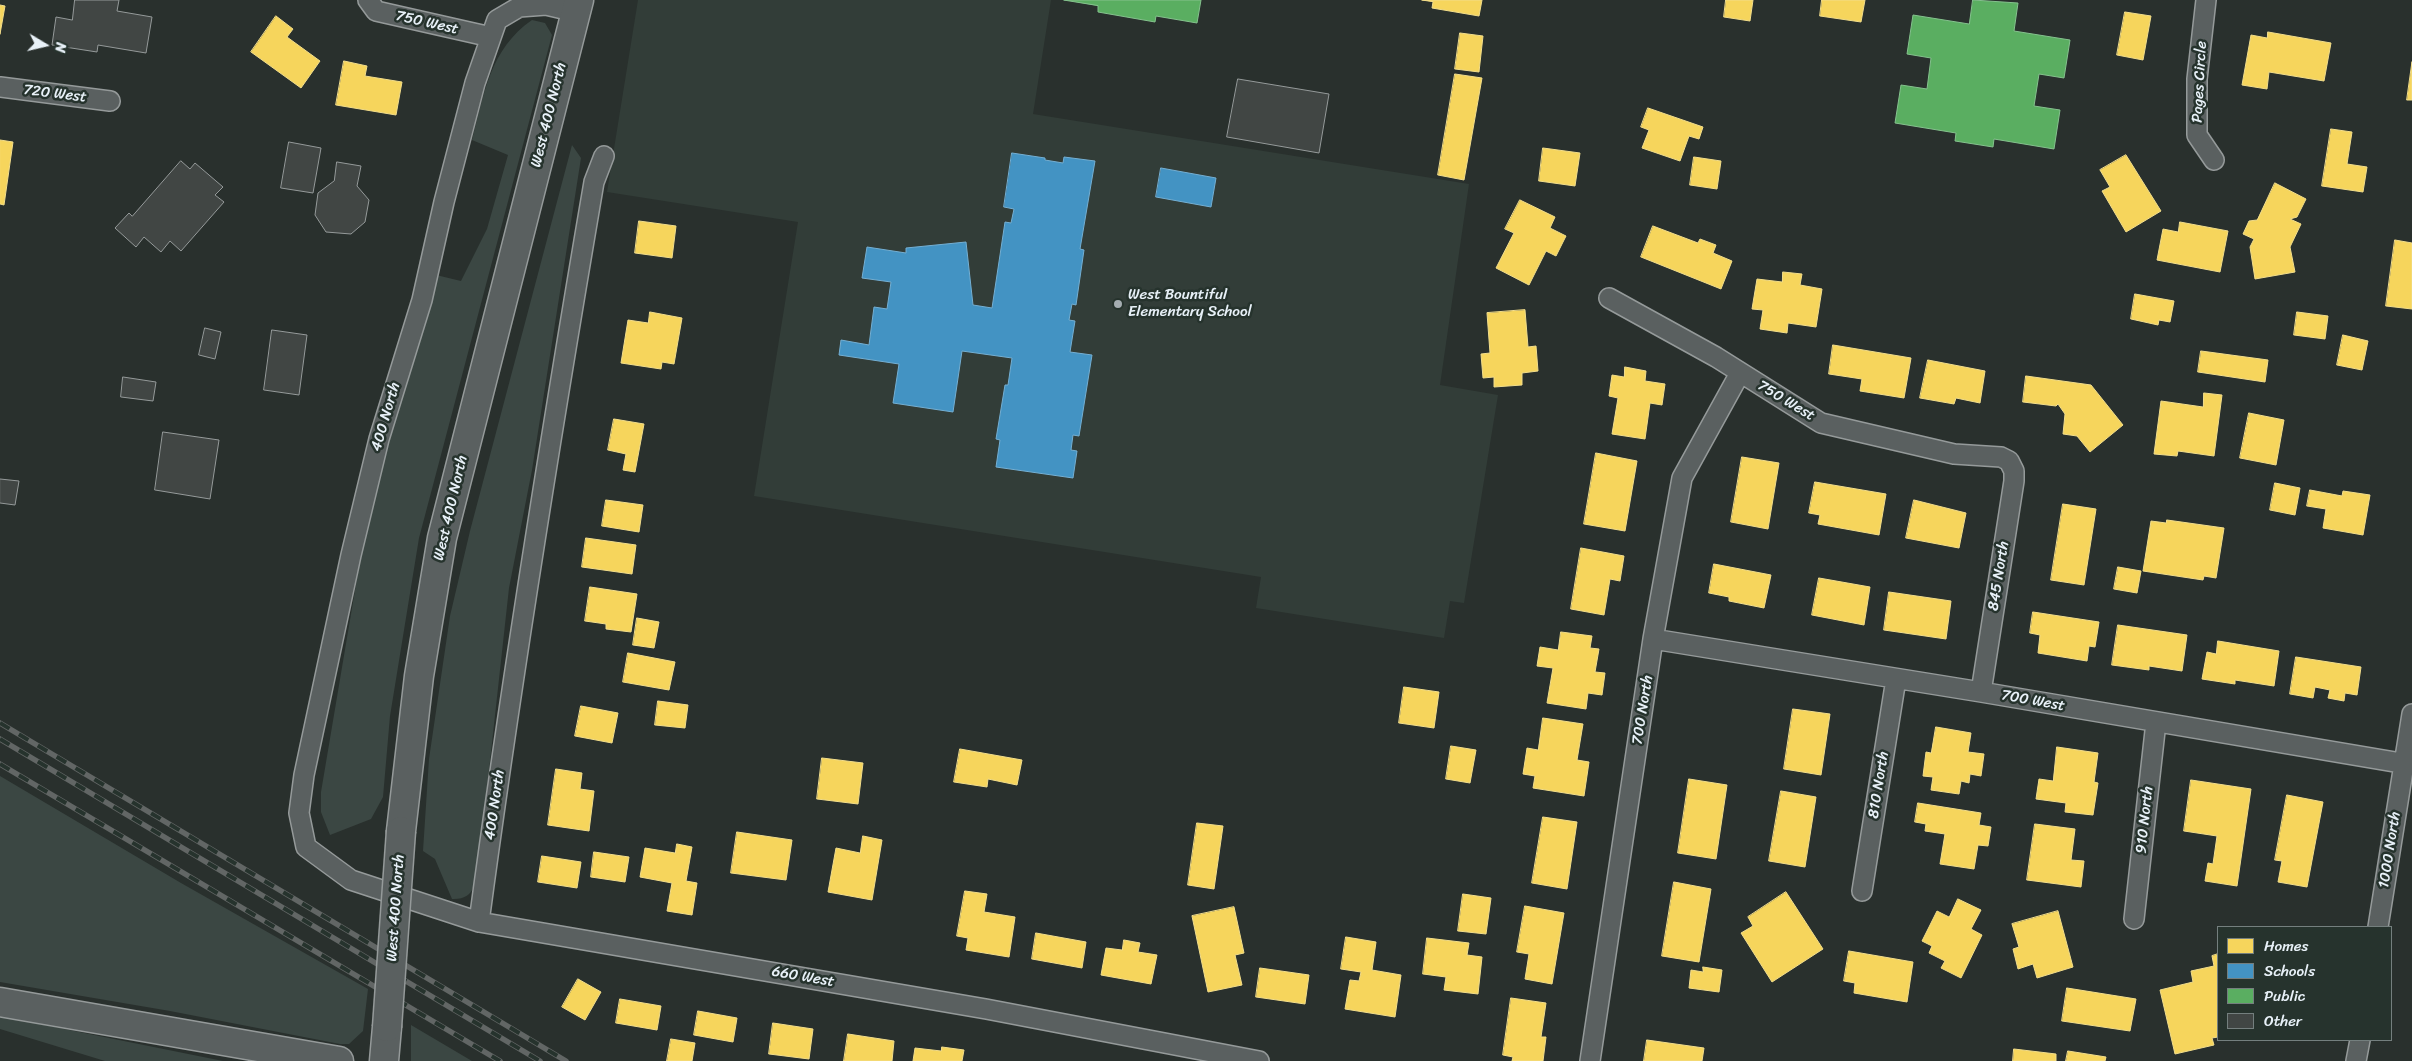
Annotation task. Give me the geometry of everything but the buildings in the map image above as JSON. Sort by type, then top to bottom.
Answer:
[{"type":"main road","name":"West 400 North","points":[[384,1061],[401,830],[419,676],[442,538],[578,6]]},
{"type":"main road","points":[[0,1002],[339,1061]]},
{"type":"street","name":"750 West","points":[[368,0],[376,11],[491,37]]},
{"type":"street","name":"Pages Circle","points":[[2206,0],[2197,79],[2197,135],[2214,160]]},
{"type":"street","name":"400 North","points":[[350,880],[306,847],[299,813],[304,775],[351,555],[379,439],[422,300],[444,202],[475,83],[498,20],[519,7],[546,4],[578,6]]},
{"type":"street","name":"720 West","points":[[0,86],[110,100]]},
{"type":"street","name":"400 North","points":[[479,922],[520,631],[564,357],[594,182],[604,156]]},
{"type":"street","name":"750 West","points":[[1609,298],[1716,357],[1820,423],[1954,454],[2001,457],[2009,461]]},
{"type":"street","name":"700 North","points":[[1590,1061],[1654,639],[1682,478],[1740,373]]},
{"type":"street","name":"845 North","points":[[1981,692],[2014,481],[2014,471],[2009,461]]},
{"type":"street","name":"700 West","points":[[1654,639],[2408,764]]},
{"type":"street","name":"810 North","points":[[1862,892],[1896,679]]},
{"type":"street","name":"1000 North","points":[[2378,926],[2408,764],[2412,714]]},
{"type":"street","name":"910 North","points":[[2134,919],[2156,722]]},
{"type":"street","name":"660 West","points":[[350,880],[479,922],[986,1009],[1259,1061]]},
{"type":"street","points":[[2356,1061],[2360,1041]]},
{"type":"shaded area","name":"West Bountiful Elementary School","points":[[638,0],[1051,0],[1033,114],[1469,184],[1440,385],[1498,395],[1464,603],[1450,601],[1444,638],[1256,608],[1261,577],[754,496],[798,222],[607,192]]},
{"type":"shaded area","points":[[532,20],[545,23],[552,35],[419,538],[390,716],[383,797],[371,819],[330,835],[321,812],[321,792],[366,525],[408,367],[436,275],[461,281],[487,229],[508,155],[472,140],[485,89],[498,59],[507,45]]},
{"type":"shaded area","points":[[572,145],[581,158],[532,470],[509,588],[479,861],[473,888],[466,896],[452,899],[435,859],[423,851],[429,759],[450,616],[470,531]]},
{"type":"shaded area","points":[[0,776],[181,883],[368,989],[363,1031],[349,1044],[340,1044],[170,1011],[0,982]]},
{"type":"shaded area","points":[[0,1016],[223,1061],[105,1061],[0,1029]]},
{"type":"shaded area","points":[[411,1025],[472,1061],[411,1061]]},
{"type":"railway","points":[[0,723],[566,1061]]},
{"type":"railway","points":[[0,739],[540,1061]]},
{"type":"railway","points":[[0,764],[500,1061]]},
{"type":"place","name":"West Bountiful Elementary School","points":[[1118,304]]}]
